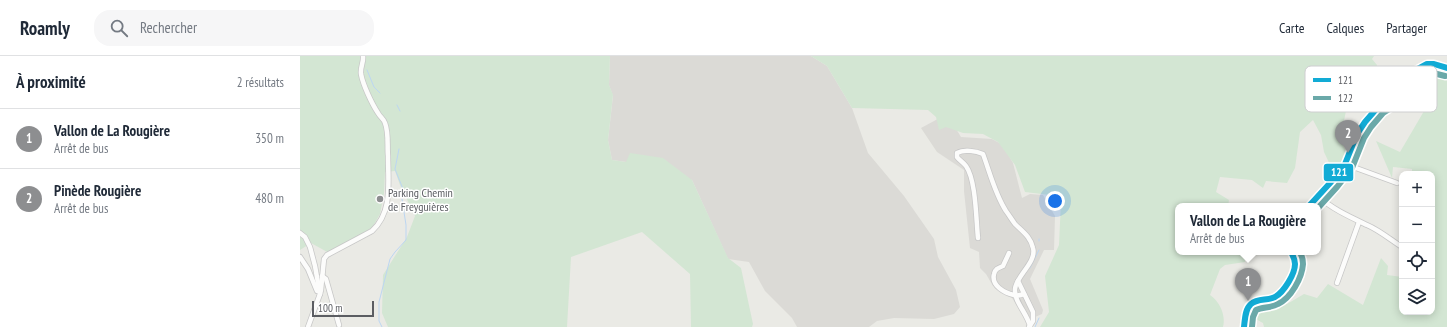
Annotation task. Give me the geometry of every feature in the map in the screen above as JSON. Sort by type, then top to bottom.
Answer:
[{"type":"street","points":[[308,327],[321,290],[324,259],[378,226],[383,216],[388,199],[387,131],[385,121],[378,113],[362,75],[361,67],[363,56]]},
{"type":"street","points":[[1422,66],[1434,64],[1447,68]]},
{"type":"street","points":[[1312,203],[1345,164],[1357,134],[1374,112]]},
{"type":"street","points":[[978,238],[973,185],[969,172],[965,165],[957,157],[957,153],[960,151],[978,152],[983,154],[1000,201],[1014,223],[1032,242],[1034,251],[1033,255],[1015,287],[1016,296],[1027,318],[1029,326]]},
{"type":"street","points":[[1345,164],[1397,182]]},
{"type":"street","points":[[1318,196],[1323,201],[1359,222],[1368,225],[1399,245]]},
{"type":"street","points":[[1337,283],[1359,222]]},
{"type":"street","points":[[300,234],[305,237],[310,247],[315,266],[319,296]]},
{"type":"street","points":[[1009,253],[1003,266],[994,272],[994,282],[996,286],[1016,296],[1024,294]]},
{"type":"street","points":[[1244,327],[1247,309],[1251,304],[1276,297],[1284,288],[1294,268],[1295,262],[1292,255]]},
{"type":"street","points":[[300,257],[319,296]]},
{"type":"street","points":[[322,276],[326,279],[339,325]]},
{"type":"street","points":[[1018,281],[1033,312],[1033,322],[1029,326]]},
{"type":"shaded area","points":[[610,56],[811,56],[827,66],[852,108],[868,153],[904,196],[934,239],[938,257],[956,290],[960,307],[954,314],[934,319],[894,318],[877,321],[869,327],[797,327],[792,318],[765,291],[749,262],[728,259],[692,180],[626,162],[612,160],[608,140],[613,96],[609,85]]},
{"type":"shaded area","points":[[947,114],[961,137],[992,139],[1003,145],[1013,163],[1022,198],[1030,194],[1043,195],[1055,216],[1054,250],[1044,250],[1030,279],[1043,310],[1042,314],[1035,317],[1025,318],[1012,298],[993,286],[986,274],[980,268],[979,252],[970,248],[964,191],[964,170],[937,152],[921,128]]},
{"type":"green space","points":[[300,56],[610,56],[609,85],[613,95],[608,140],[612,160],[626,162],[630,153],[663,158],[692,180],[728,258],[741,268],[753,324],[752,327],[691,327],[690,274],[642,232],[571,257],[567,327],[388,327],[382,313],[383,275],[407,237],[415,216],[395,171],[385,172],[384,193],[380,214],[372,228],[329,253],[311,243],[300,250]]},
{"type":"green space","points":[[811,56],[1374,56],[1372,59],[1377,65],[1305,66],[1305,112],[1346,112],[1340,140],[1347,152],[1342,162],[1333,171],[1324,152],[1321,135],[1313,120],[1300,132],[1295,168],[1287,183],[1266,181],[1263,188],[1252,180],[1220,177],[1216,192],[1229,200],[1228,203],[1175,203],[1175,255],[1244,255],[1245,262],[1225,265],[1220,269],[1210,295],[1217,301],[1223,313],[1223,327],[1040,327],[1049,312],[1045,276],[1059,245],[1061,201],[1050,195],[1025,192],[1015,165],[998,142],[983,134],[963,133],[946,127],[939,130],[936,117],[928,110],[852,108],[827,66]]},
{"type":"green space","points":[[1437,76],[1447,81],[1447,327],[1264,327],[1263,323],[1248,315],[1255,306],[1272,302],[1281,297],[1287,304],[1304,294],[1317,298],[1328,284],[1363,305],[1381,258],[1388,266],[1387,275],[1399,277],[1399,315],[1435,315],[1435,171],[1412,171],[1412,169],[1393,167],[1392,178],[1376,141],[1400,152],[1423,112],[1437,112]]},
{"type":"waterway","points":[[367,70],[374,87],[380,93]]},
{"type":"waterway","points":[[397,105],[400,111]]},
{"type":"waterway","points":[[399,149],[395,169],[405,194]]},
{"type":"waterway","points":[[382,327],[379,321],[379,302],[390,259],[406,240],[406,225],[402,199]]},
{"type":"waterway","points":[[1030,268],[1039,250]]},
{"type":"waterway","points":[[1035,327],[1039,318]]},
{"type":"transit line","name":"121","points":[[1423,66],[1427,64],[1434,64],[1447,68]]},
{"type":"transit line","name":"122","points":[[1437,74],[1445,76]]},
{"type":"transit line","name":"121","points":[[1312,203],[1345,164],[1357,134],[1374,112]]},
{"type":"transit line","name":"122","points":[[1321,205],[1352,168],[1364,138],[1371,127],[1385,112]]},
{"type":"transit line","name":"121","points":[[1244,327],[1246,311],[1251,304],[1275,297],[1282,291],[1295,268],[1292,255]]},
{"type":"transit line","name":"122","points":[[1252,327],[1253,317],[1256,310],[1278,304],[1283,301],[1295,287],[1303,264],[1301,255]]},
{"type":"place","name":"Pinède Rougière","points":[[1348,153]]},
{"type":"place","name":"Parking Chemin de Freyguières","points":[[380,199]]},
{"type":"place","name":"Vallon de La Rougière","points":[[1248,301]]}]
